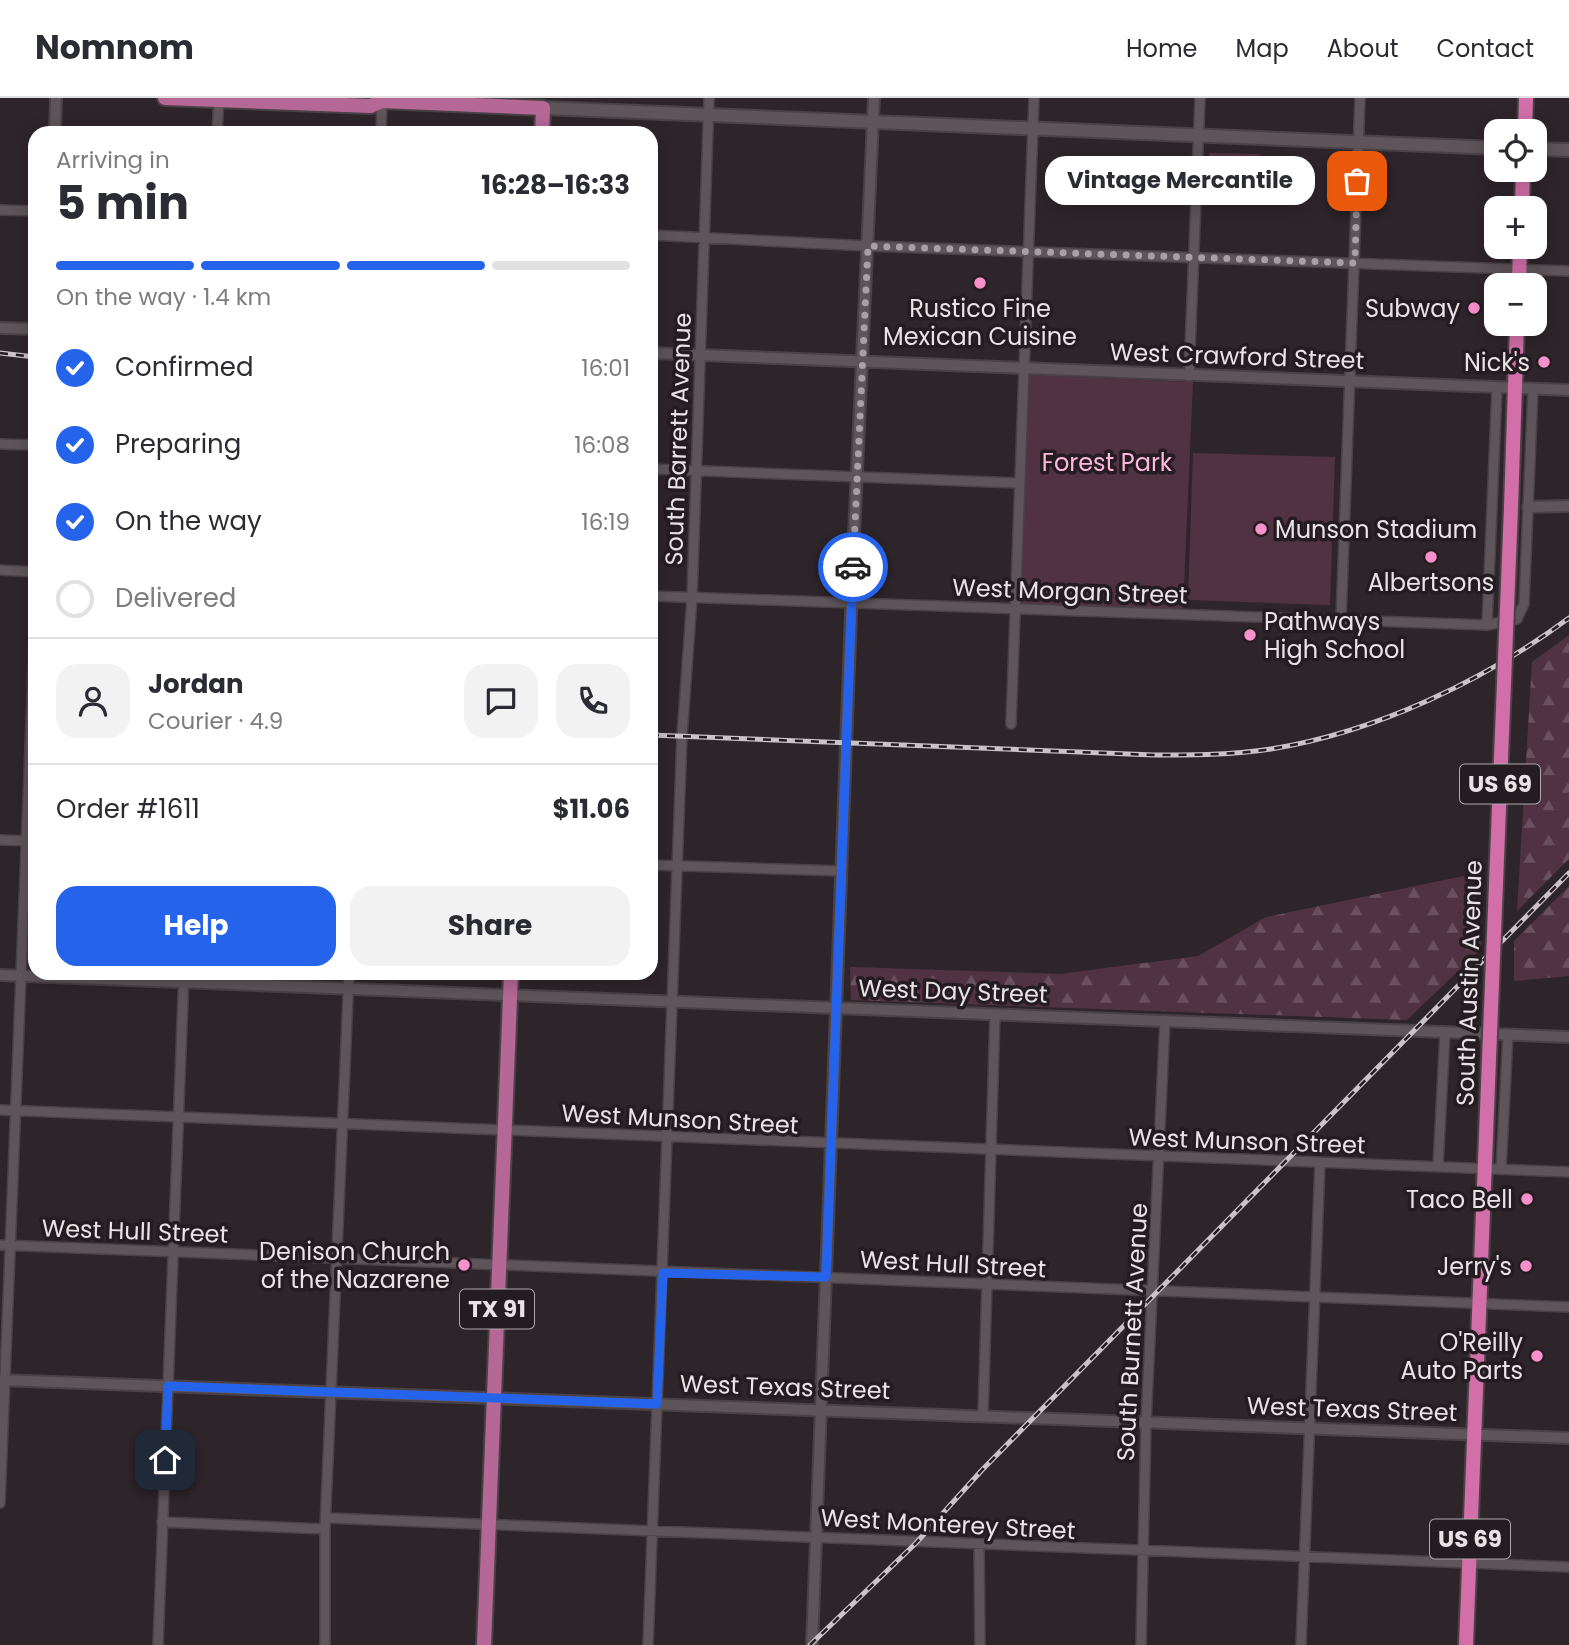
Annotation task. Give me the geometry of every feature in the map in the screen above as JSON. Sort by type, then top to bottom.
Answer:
[{"type":"highway","points":[[1526,119],[1527,98]]},
{"type":"highway","points":[[1520,259],[1520,273]]},
{"type":"highway","name":"South Austin Avenue","points":[[1466,1645],[1517,336]]},
{"type":"main road","points":[[164,98],[371,106],[380,99],[544,103],[873,124],[1033,127],[1484,147]]},
{"type":"main road","points":[[542,126],[544,103]]},
{"type":"main road","points":[[1547,149],[1569,150]]},
{"type":"main road","name":"TX 91","points":[[484,1645],[511,980]]},
{"type":"street","points":[[55,126],[56,98]]},
{"type":"street","name":"South Barrett Avenue","points":[[648,1645],[672,1002],[692,598],[709,98]]},
{"type":"street","points":[[812,1645],[851,602],[874,98]]},
{"type":"street","points":[[1011,724],[1034,98]]},
{"type":"street","points":[[1189,376],[1200,98]]},
{"type":"street","points":[[1341,620],[1360,98]]},
{"type":"street","points":[[217,126],[219,99]]},
{"type":"street","points":[[380,99],[381,126]]},
{"type":"street","points":[[0,210],[28,211]]},
{"type":"street","points":[[658,235],[868,246],[1569,271]]},
{"type":"street","points":[[0,328],[28,329]]},
{"type":"street","name":"West Crawford Street","points":[[658,353],[1569,390]]},
{"type":"street","points":[[1497,388],[1487,625],[1517,618],[1524,604],[1533,389]]},
{"type":"street","points":[[0,444],[28,445]]},
{"type":"street","points":[[658,469],[1019,483]]},
{"type":"street","points":[[1528,507],[1569,506]]},
{"type":"street","points":[[0,570],[28,572]]},
{"type":"street","name":"West Morgan Street","points":[[658,596],[1487,625]]},
{"type":"street","points":[[0,839],[28,841]]},
{"type":"street","points":[[658,865],[841,871]]},
{"type":"street","points":[[0,1503],[3,1380],[28,895]]},
{"type":"street","name":"West Day Street","points":[[0,975],[28,976]]},
{"type":"street","points":[[158,1645],[184,980]]},
{"type":"street","name":"West Day Street","points":[[214,980],[349,989],[1569,1037]]},
{"type":"street","points":[[325,1645],[326,1518],[349,980]]},
{"type":"street","points":[[983,1416],[995,1014]]},
{"type":"street","name":"South Burnett Avenue","points":[[1141,1645],[1146,1423],[1165,1020]]},
{"type":"street","points":[[1438,1167],[1445,1032]]},
{"type":"street","points":[[1502,1170],[1508,1034]]},
{"type":"street","name":"West Munson Street","points":[[0,1110],[669,1136],[832,1145],[1569,1172]]},
{"type":"street","points":[[1301,1645],[1320,1163]]},
{"type":"street","name":"West Hull Street","points":[[0,1245],[1569,1307]]},
{"type":"street","name":"West Texas Street","points":[[3,1380],[1569,1438]]},
{"type":"street","name":"West Monterey Street","points":[[326,1518],[979,1546],[1569,1567]]},
{"type":"street","points":[[162,1522],[326,1529]]},
{"type":"street","points":[[979,1546],[980,1645]]},
{"type":"green space","points":[[1209,153],[1260,154],[1258,197],[1207,195]]},
{"type":"green space","name":"Forest Park","points":[[1028,375],[1193,382],[1183,609],[1020,604]]},
{"type":"green space","name":"Munson Stadium","points":[[1193,453],[1335,457],[1330,605],[1188,600]]},
{"type":"green space","points":[[1569,635],[1569,859],[1517,911],[1532,662]]},
{"type":"green space","points":[[1473,874],[1482,948],[1407,1020],[851,1000],[850,967],[1060,974],[1198,956],[1266,917]]},
{"type":"green space","points":[[1569,886],[1569,976],[1514,981],[1514,941]]},
{"type":"railway","points":[[0,353],[28,356]]},
{"type":"railway","points":[[658,735],[1154,755],[1257,751],[1350,730],[1428,701],[1501,663],[1569,618]]},
{"type":"railway","points":[[810,1645],[916,1543],[982,1470],[1569,873]]},
{"type":"way so far","points":[[853,567],[868,246],[1355,263],[1357,181]]},
{"type":"place","name":"Vintage Mercantile","points":[[1357,181]]},
{"type":"place","name":"Rustico Fine Mexican Cuisine","points":[[980,283]]},
{"type":"place","name":"Subway","points":[[1474,308]]},
{"type":"place","name":"Nick's","points":[[1544,362]]},
{"type":"place","name":"Munson Stadium","points":[[1261,529]]},
{"type":"place","name":"Albertsons","points":[[1431,557]]},
{"type":"place","name":"Pathways High School","points":[[1250,635]]},
{"type":"place","name":"Taco Bell","points":[[1527,1199]]},
{"type":"place","name":"Denison Church of the Nazarene","points":[[464,1265]]},
{"type":"place","name":"Jerry's","points":[[1526,1266]]},
{"type":"place","name":"O'Reilly Auto Parts","points":[[1537,1356]]},
{"type":"route","points":[[165,1460],[168,1386],[657,1404],[663,1273],[826,1277],[853,567]]}]
